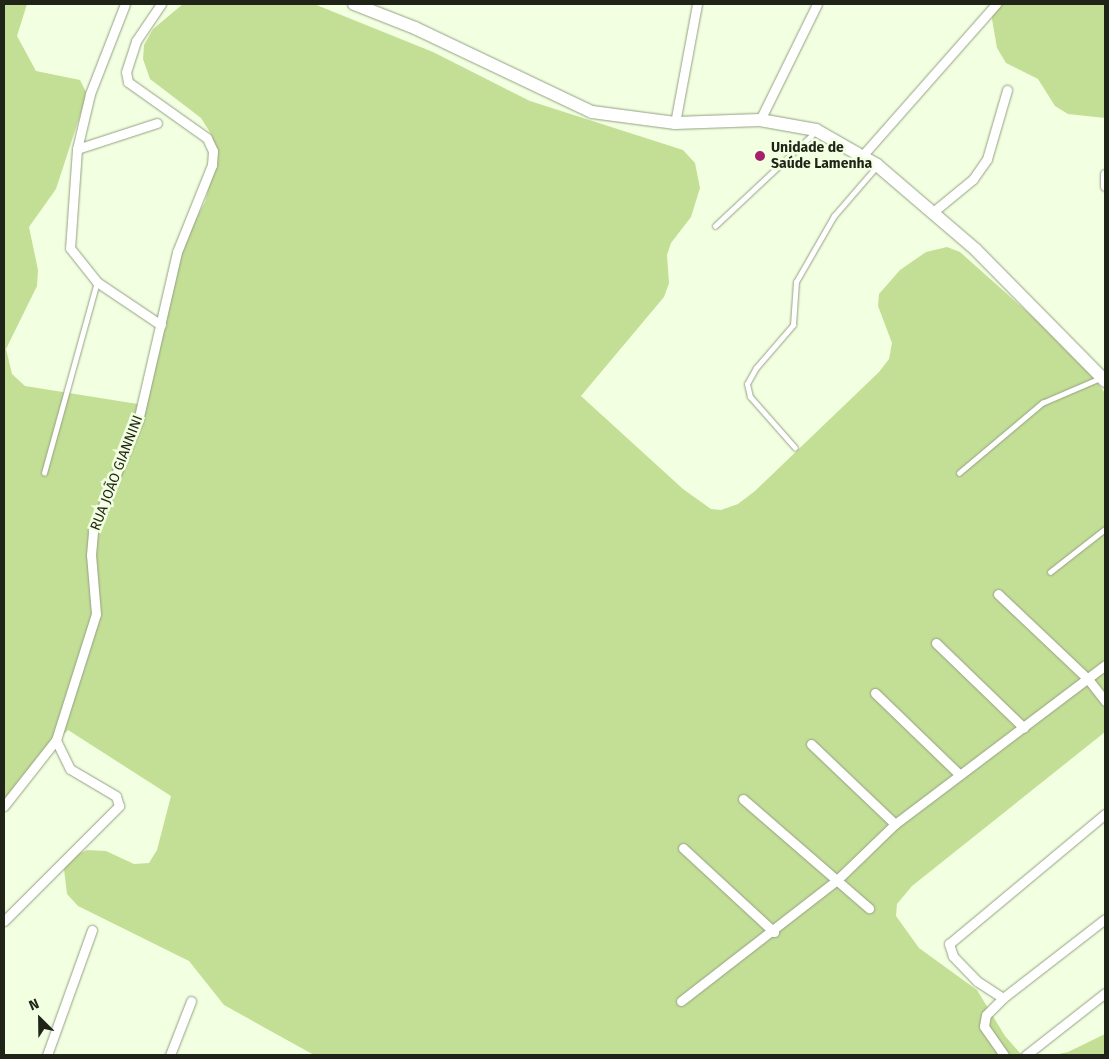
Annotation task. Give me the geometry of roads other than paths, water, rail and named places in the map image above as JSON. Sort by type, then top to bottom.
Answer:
[{"type":"main road","points":[[354,4],[414,28],[592,112],[675,123],[760,120],[816,130],[878,165],[933,212],[1005,275],[1104,378]]},
{"type":"street","points":[[125,4],[90,94],[77,149],[70,248],[75,259],[97,282],[160,325]]},
{"type":"street","name":"RUA JOÃO GIANNINI","points":[[56,740],[96,614],[90,555],[93,530],[138,421],[177,252],[212,166],[213,151],[200,133],[128,82],[126,72],[136,41],[161,4]]},
{"type":"street","points":[[675,123],[697,4]]},
{"type":"street","points":[[760,120],[817,4]]},
{"type":"street","points":[[862,156],[993,5]]},
{"type":"street","points":[[933,212],[973,178],[987,160],[1007,90]]},
{"type":"street","points":[[77,149],[157,123]]},
{"type":"street","points":[[998,594],[1088,679],[1105,701]]},
{"type":"street","points":[[936,643],[1024,728]]},
{"type":"street","points":[[681,1001],[774,932],[838,879],[894,824],[959,774],[1024,728],[1105,665]]},
{"type":"street","points":[[875,693],[959,774]]},
{"type":"street","points":[[4,806],[56,740],[70,769],[116,796],[119,806],[4,921]]},
{"type":"street","points":[[811,744],[894,824]]},
{"type":"street","points":[[743,799],[838,879],[869,908]]},
{"type":"street","points":[[1002,998],[977,981],[953,956],[950,944],[1105,814]]},
{"type":"street","points":[[683,848],[774,932]]},
{"type":"street","points":[[1004,1055],[984,1026],[986,1015],[1002,998],[1105,919]]},
{"type":"street","points":[[47,1055],[92,930]]},
{"type":"street","points":[[1026,1055],[1105,993]]},
{"type":"street","points":[[170,1055],[191,1001]]},
{"type":"lane","points":[[715,226],[816,130]]},
{"type":"lane","points":[[795,448],[750,397],[747,384],[756,368],[793,325],[796,282],[834,216],[878,165]]},
{"type":"lane","points":[[44,473],[97,282]]},
{"type":"lane","points":[[960,474],[1042,403],[1104,378]]},
{"type":"lane","points":[[1050,572],[1105,529]]},
{"type":"place","name":"Unidade de Saúde Lamenha","points":[[760,156]]}]
